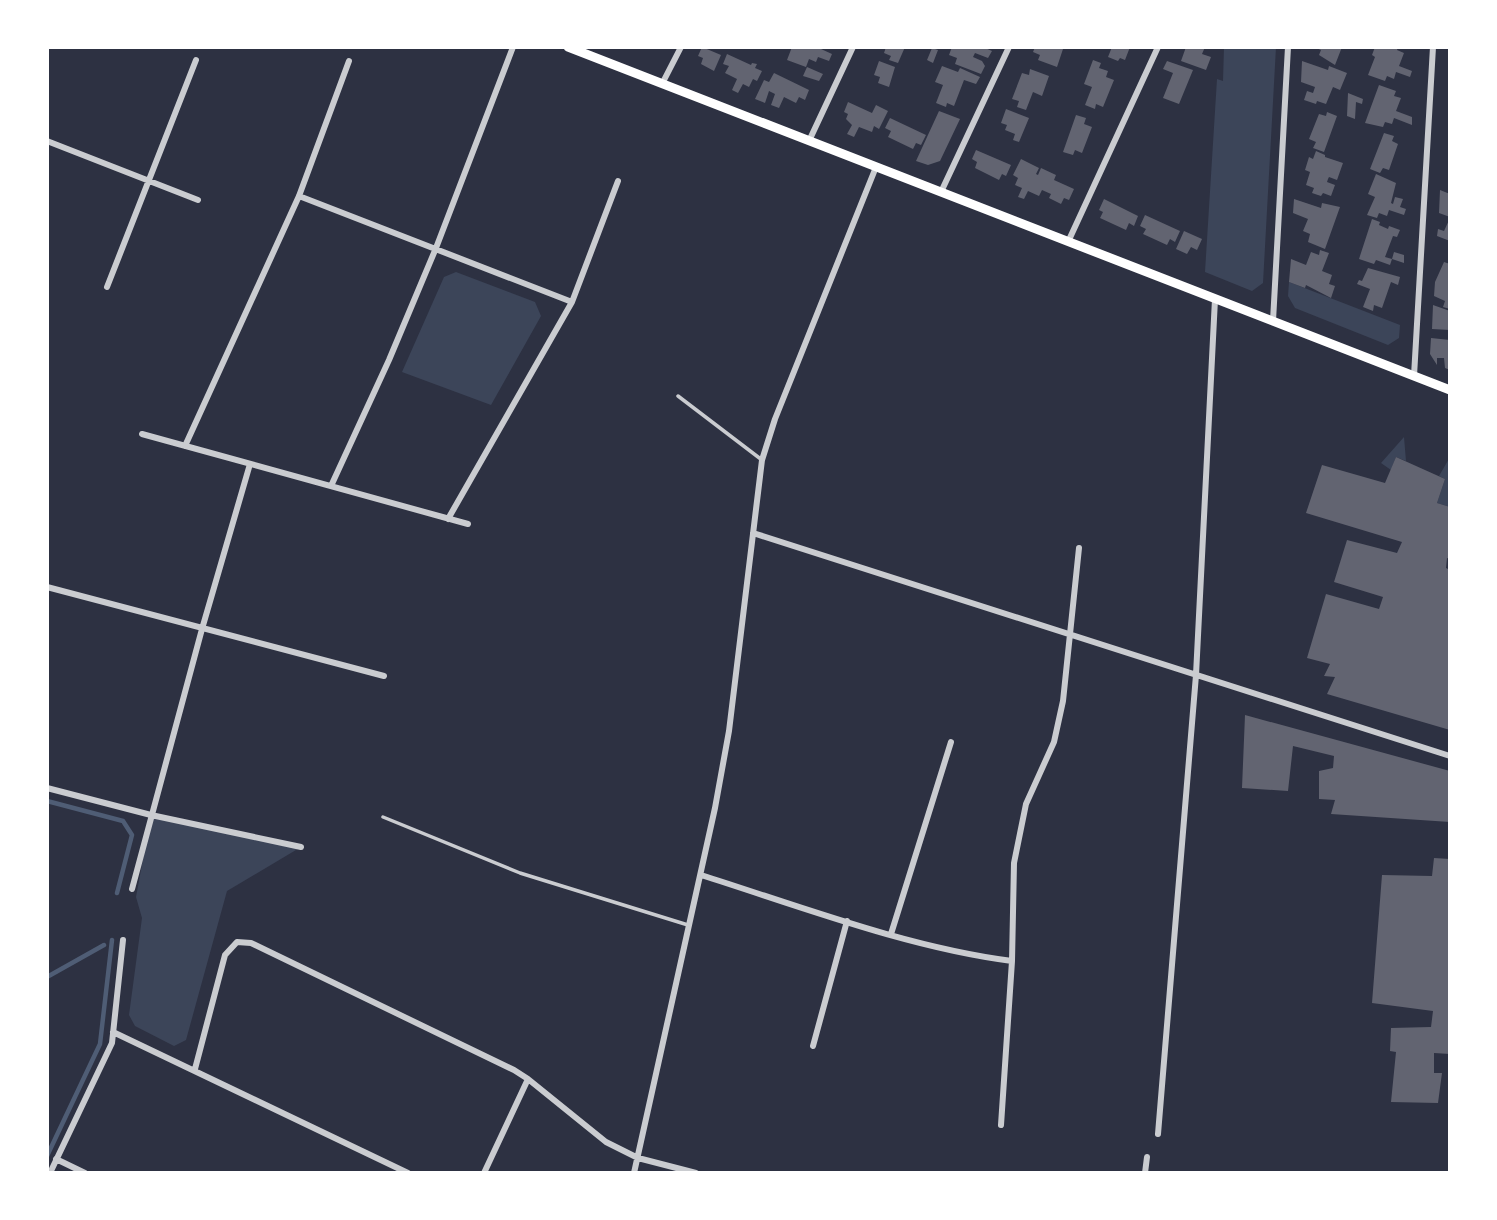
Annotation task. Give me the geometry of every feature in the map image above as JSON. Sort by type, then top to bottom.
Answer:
[{"type":"main road","points":[[568,47],[1450,390]]},
{"type":"street","points":[[331,486],[389,360],[436,248],[513,47]]},
{"type":"street","points":[[662,84],[681,47]]},
{"type":"street","points":[[810,141],[853,47]]},
{"type":"street","points":[[942,192],[1009,47]]},
{"type":"street","points":[[1068,242],[1158,47]]},
{"type":"street","points":[[1273,321],[1288,47]]},
{"type":"street","points":[[1414,376],[1433,47]]},
{"type":"street","points":[[107,287],[196,60]]},
{"type":"street","points":[[185,446],[299,196],[349,61]]},
{"type":"street","points":[[47,141],[198,200]]},
{"type":"street","points":[[634,1173],[701,875],[729,731],[762,460],[775,419],[876,167]]},
{"type":"street","points":[[448,519],[572,302],[618,181]]},
{"type":"street","points":[[299,196],[572,302]]},
{"type":"street","points":[[1158,1134],[1196,675],[1215,299]]},
{"type":"street","points":[[142,434],[468,524]]},
{"type":"street","points":[[132,889],[202,629],[250,464]]},
{"type":"street","points":[[753,533],[1450,756]]},
{"type":"street","points":[[1001,1125],[1012,961],[1014,863],[1026,804],[1054,742],[1063,701],[1072,636],[1079,548]]},
{"type":"street","points":[[47,587],[384,676]]},
{"type":"street","points":[[891,934],[951,742]]},
{"type":"street","points":[[47,788],[151,816],[301,847]]},
{"type":"street","points":[[701,875],[891,934],[970,954],[1012,961]]},
{"type":"street","points":[[813,1046],[847,921]]},
{"type":"street","points":[[50,1173],[112,1043],[124,940]]},
{"type":"street","points":[[195,1069],[225,955],[237,942],[251,943],[514,1070],[606,1142],[638,1158],[696,1173]]},
{"type":"street","points":[[113,1032],[408,1173]]},
{"type":"street","points":[[485,1173],[528,1079]]},
{"type":"street","points":[[1145,1173],[1147,1157]]},
{"type":"street","points":[[56,1159],[85,1173]]},
{"type":"lane","points":[[678,396],[762,460]]},
{"type":"lane","points":[[383,817],[520,873],[688,925]]},
{"type":"shaded area","points":[[1224,47],[1276,47],[1263,283],[1252,291],[1205,272],[1217,79],[1223,81]]},
{"type":"shaded area","points":[[456,272],[535,302],[541,316],[491,405],[402,372],[444,277]]},
{"type":"shaded area","points":[[1289,282],[1400,325],[1399,338],[1388,345],[1295,308],[1288,296]]},
{"type":"shaded area","points":[[1404,437],[1406,461],[1396,457],[1391,470],[1381,463]]},
{"type":"shaded area","points":[[1450,457],[1450,507],[1437,503],[1445,479],[1439,476]]},
{"type":"shaded area","points":[[151,815],[301,847],[227,891],[186,1040],[174,1046],[135,1026],[129,1015],[142,918],[136,897]]},
{"type":"building","points":[[702,47],[721,55],[714,71],[701,64],[703,58],[698,56]]},
{"type":"building","points":[[792,47],[822,47],[821,49],[832,54],[829,61],[818,57],[816,62],[809,59],[806,67],[787,60]]},
{"type":"building","points":[[886,47],[905,47],[898,63],[889,60],[891,56],[884,53]]},
{"type":"building","points":[[952,47],[983,47],[992,51],[988,58],[975,53],[973,57],[982,61],[985,66],[981,74],[955,64],[957,58],[949,55]]},
{"type":"building","points":[[1035,47],[1063,49],[1057,67],[1038,60],[1040,55],[1033,52]]},
{"type":"building","points":[[1112,47],[1130,47],[1125,60],[1120,58],[1118,61],[1108,57]]},
{"type":"building","points":[[1186,47],[1205,47],[1202,54],[1211,57],[1206,70],[1181,61]]},
{"type":"building","points":[[1314,47],[1342,47],[1335,65],[1319,55],[1321,50]]},
{"type":"building","points":[[1375,47],[1398,47],[1397,50],[1404,53],[1399,66],[1412,71],[1410,77],[1396,72],[1394,79],[1387,76],[1385,81],[1368,75],[1375,57],[1372,55]]},
{"type":"building","points":[[932,48],[938,50],[933,63],[927,60]]},
{"type":"building","points":[[727,54],[751,65],[757,64],[755,68],[762,71],[757,81],[753,79],[749,87],[743,84],[738,93],[732,90],[737,79],[725,73],[729,66],[723,64]]},
{"type":"building","points":[[1093,60],[1101,63],[1099,68],[1108,71],[1106,77],[1114,80],[1103,107],[1096,104],[1095,109],[1085,105],[1092,87],[1084,84]]},
{"type":"building","points":[[879,61],[895,67],[889,87],[878,83],[880,77],[874,75]]},
{"type":"building","points":[[1167,61],[1193,70],[1179,104],[1163,98],[1173,73],[1163,69]]},
{"type":"building","points":[[1302,61],[1328,70],[1329,66],[1347,73],[1340,90],[1333,87],[1326,104],[1304,100],[1307,91],[1313,93],[1315,87],[1301,82]]},
{"type":"building","points":[[942,66],[958,72],[960,68],[980,77],[976,84],[964,80],[954,106],[947,103],[946,107],[936,103],[943,85],[935,82]]},
{"type":"building","points":[[807,67],[823,74],[819,81],[803,76]]},
{"type":"building","points":[[1030,69],[1049,76],[1042,96],[1033,92],[1026,110],[1017,107],[1019,101],[1012,99],[1022,73],[1029,75]]},
{"type":"building","points":[[774,73],[809,90],[805,100],[799,97],[796,103],[784,97],[779,108],[771,105],[775,94],[769,91],[765,103],[755,99],[764,80],[769,82]]},
{"type":"building","points":[[1379,85],[1396,91],[1394,96],[1401,98],[1396,111],[1412,117],[1412,125],[1394,118],[1392,124],[1385,122],[1383,127],[1365,123]]},
{"type":"building","points":[[1348,93],[1363,99],[1362,104],[1356,102],[1355,119],[1347,116]]},
{"type":"building","points":[[848,102],[872,113],[876,105],[888,111],[879,129],[874,126],[872,132],[859,127],[854,137],[847,134],[852,125],[846,119],[848,114],[844,112]]},
{"type":"building","points":[[1006,109],[1029,118],[1019,142],[1013,140],[1015,134],[1005,130],[1007,125],[1001,123]]},
{"type":"building","points":[[939,111],[960,119],[940,161],[928,165],[916,161]]},
{"type":"building","points":[[1327,112],[1337,116],[1324,152],[1313,148],[1316,142],[1309,139],[1319,114],[1326,116]]},
{"type":"building","points":[[1076,115],[1086,118],[1084,124],[1092,127],[1082,153],[1075,150],[1073,155],[1063,152]]},
{"type":"building","points":[[890,118],[926,135],[921,145],[916,143],[913,149],[888,137],[891,131],[885,128]]},
{"type":"building","points":[[1384,133],[1394,136],[1392,141],[1398,144],[1389,170],[1383,168],[1380,173],[1370,169]]},
{"type":"building","points":[[976,150],[1011,165],[1006,176],[1002,174],[999,180],[975,168],[977,162],[972,159]]},
{"type":"building","points":[[1316,151],[1343,163],[1337,180],[1328,179],[1327,182],[1335,185],[1331,196],[1312,193],[1314,188],[1306,185],[1310,172],[1305,170],[1309,157],[1313,159]]},
{"type":"building","points":[[1021,159],[1039,168],[1036,174],[1038,175],[1041,168],[1056,175],[1054,180],[1074,189],[1069,200],[1064,198],[1061,204],[1049,198],[1051,194],[1042,190],[1039,196],[1028,191],[1024,199],[1018,197],[1022,188],[1015,185],[1018,178],[1013,175]]},
{"type":"building","points":[[1376,174],[1396,183],[1391,203],[1393,204],[1395,197],[1403,199],[1400,207],[1406,209],[1404,215],[1389,210],[1387,216],[1379,213],[1377,218],[1367,215],[1375,197],[1368,194]]},
{"type":"building","points":[[1440,190],[1450,194],[1450,217],[1439,213]]},
{"type":"building","points":[[1104,199],[1138,216],[1134,226],[1129,223],[1126,230],[1100,218],[1103,212],[1099,210]]},
{"type":"building","points":[[1294,199],[1321,208],[1322,203],[1340,207],[1325,249],[1308,242],[1310,234],[1303,231],[1308,219],[1293,213]]},
{"type":"building","points":[[1145,215],[1180,231],[1175,242],[1170,239],[1167,245],[1143,234],[1146,229],[1140,226]]},
{"type":"building","points":[[1450,218],[1450,241],[1437,236],[1438,229],[1444,231]]},
{"type":"building","points":[[1372,219],[1388,229],[1389,226],[1400,230],[1397,237],[1393,236],[1385,257],[1392,259],[1390,265],[1376,260],[1374,264],[1359,259]]},
{"type":"building","points":[[1184,231],[1202,239],[1197,250],[1191,247],[1187,254],[1176,249]]},
{"type":"building","points":[[1320,250],[1329,253],[1322,271],[1332,275],[1329,284],[1335,286],[1331,298],[1306,285],[1305,288],[1289,282],[1291,259],[1306,265],[1311,252],[1319,255]]},
{"type":"building","points":[[1394,252],[1404,255],[1404,263],[1392,259]]},
{"type":"building","points":[[1444,262],[1450,264],[1450,309],[1443,307],[1445,301],[1434,296],[1435,282]]},
{"type":"building","points":[[1368,268],[1400,277],[1398,285],[1391,282],[1382,308],[1374,305],[1373,311],[1363,307],[1370,289],[1357,284],[1359,280],[1362,281]]},
{"type":"building","points":[[1433,305],[1450,311],[1450,330],[1432,329]]},
{"type":"building","points":[[1431,338],[1450,340],[1450,370],[1445,368],[1444,358],[1437,358],[1437,365],[1430,354]]},
{"type":"building","points":[[1396,457],[1445,479],[1437,503],[1450,507],[1450,559],[1447,558],[1446,568],[1450,570],[1450,730],[1327,694],[1335,677],[1324,676],[1330,664],[1307,658],[1326,594],[1379,609],[1383,597],[1334,582],[1347,540],[1397,553],[1402,542],[1306,513],[1322,465],[1385,483]]},
{"type":"building","points":[[1245,715],[1450,771],[1450,822],[1331,814],[1335,800],[1319,799],[1319,771],[1333,768],[1334,756],[1293,746],[1288,791],[1242,788]]},
{"type":"building","points":[[1434,858],[1450,859],[1450,1054],[1434,1053],[1434,1073],[1442,1073],[1438,1103],[1391,1102],[1396,1052],[1390,1051],[1391,1028],[1431,1027],[1433,1011],[1372,1003],[1382,875],[1432,876]]},
{"type":"waterway","points":[[47,801],[123,821],[132,835],[117,893]]},
{"type":"waterway","points":[[47,1156],[100,1044],[112,940]]},
{"type":"waterway","points":[[47,977],[104,945]]}]
